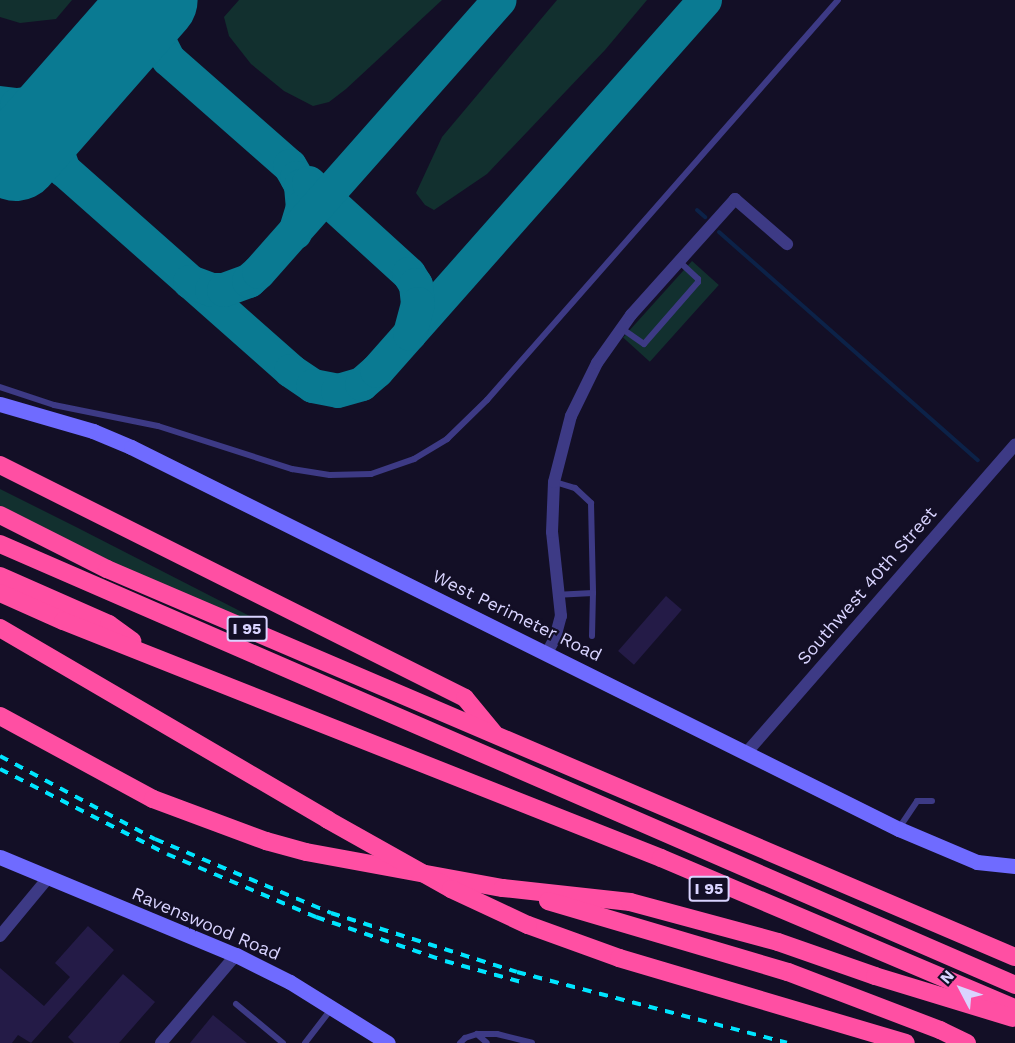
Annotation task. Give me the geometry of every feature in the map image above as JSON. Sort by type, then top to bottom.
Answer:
[{"type":"highway","points":[[0,465],[465,698],[497,737]]},
{"type":"highway","name":"I 95","points":[[0,515],[107,568],[1015,957]]},
{"type":"highway","points":[[0,536],[67,574]]},
{"type":"highway","points":[[0,544],[1015,985]]},
{"type":"highway","points":[[0,576],[109,624],[152,657]]},
{"type":"highway","points":[[0,593],[152,657],[661,858],[1015,1008]]},
{"type":"highway","name":"I 95","points":[[0,606],[95,646],[400,764],[674,874],[1015,1018]]},
{"type":"highway","points":[[0,628],[328,820],[451,889],[528,925],[619,958],[906,1043]]},
{"type":"highway","points":[[0,716],[153,799],[266,841],[306,852],[503,888],[630,902],[778,942],[875,976],[1015,1018]]},
{"type":"highway","points":[[503,888],[788,972],[940,1030],[968,1043]]},
{"type":"street","points":[[547,653],[560,623],[552,532],[554,482],[566,432],[578,399],[597,363],[621,327],[735,199],[787,244]]},
{"type":"street","name":"West Perimeter Road","points":[[0,404],[93,431],[131,447],[899,829],[971,860],[1015,866]]},
{"type":"street","name":"Southwest 40th Street","points":[[747,752],[1015,445]]},
{"type":"street","name":"Ravenswood Road","points":[[0,857],[236,955],[290,982],[388,1043]]},
{"type":"street","points":[[0,936],[48,878]]},
{"type":"street","points":[[161,1043],[236,955]]},
{"type":"lane","points":[[0,387],[54,405],[158,426],[292,469],[330,475],[371,474],[414,459],[447,439],[487,400],[838,0]]},
{"type":"lane","points":[[621,327],[644,344],[698,282],[698,279],[679,261]]},
{"type":"lane","points":[[554,482],[575,488],[591,503],[592,636]]},
{"type":"lane","points":[[559,595],[593,593]]},
{"type":"lane","points":[[899,829],[916,801],[924,799],[932,801]]},
{"type":"lane","points":[[236,1004],[283,1043]]},
{"type":"lane","points":[[305,1043],[333,1008]]},
{"type":"lane","points":[[460,1043],[465,1038],[477,1034],[497,1034],[531,1043]]},
{"type":"lane","points":[[477,1034],[487,1043]]},
{"type":"green space","points":[[0,0],[72,0],[56,19],[20,23],[0,17]]},
{"type":"green space","points":[[239,0],[442,0],[346,89],[329,102],[313,106],[284,91],[251,64],[229,36],[224,17]]},
{"type":"green space","points":[[557,0],[647,0],[605,50],[487,174],[434,210],[425,205],[416,193],[442,137]]},
{"type":"green space","points":[[692,261],[719,285],[650,362],[623,338]]},
{"type":"green space","points":[[0,489],[271,627],[167,591],[0,508]]},
{"type":"building","points":[[666,596],[682,610],[634,665],[618,651]]},
{"type":"building","points":[[88,926],[114,950],[31,1043],[18,1035],[12,1043],[0,1043],[0,968],[44,1006],[70,977],[55,963]]},
{"type":"building","points":[[123,974],[155,1002],[119,1043],[74,1043],[68,1037]]},
{"type":"building","points":[[213,1015],[247,1043],[190,1043]]},
{"type":"waterway","points":[[697,210],[705,217]]},
{"type":"waterway","points":[[719,232],[978,460]]},
{"type":"taxiway","points":[[161,0],[156,21],[157,37],[168,59],[290,166],[297,178],[301,186],[303,207],[295,233]]},
{"type":"taxiway","points":[[190,282],[212,290],[224,290],[249,281],[259,272],[500,0]]},
{"type":"taxiway","points":[[96,67],[62,110],[56,123],[54,143],[64,170],[291,371],[313,386],[338,391],[362,384],[377,371],[705,0]]},
{"type":"taxiway","points":[[0,103],[17,105],[41,102],[61,95],[78,82]]},
{"type":"taxiway","points":[[309,183],[409,274],[416,285],[418,304],[410,334]]},
{"type":"runway","points":[[16,158],[155,0]]},
{"type":"railway","points":[[0,756],[155,839],[331,913],[517,972],[787,1043]]},
{"type":"railway","points":[[0,769],[167,854],[316,917],[445,961],[525,983]]}]
